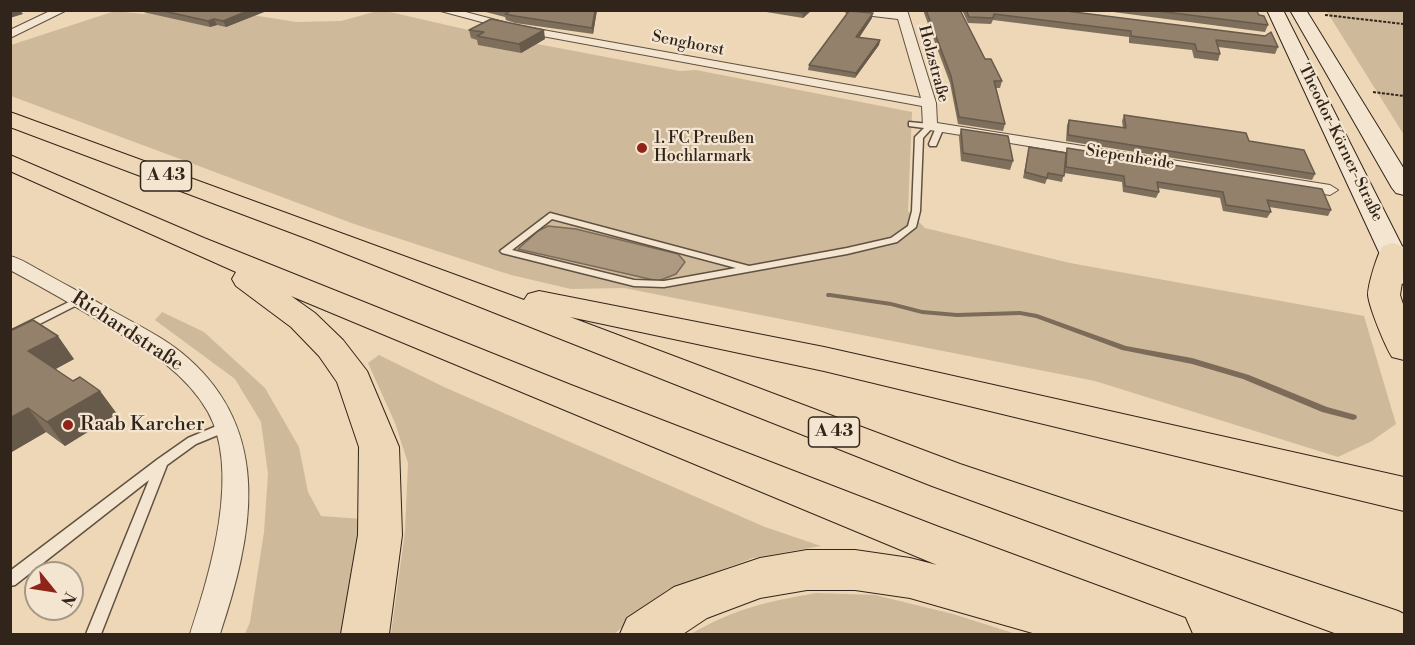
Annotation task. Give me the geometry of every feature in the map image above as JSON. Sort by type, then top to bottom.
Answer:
[{"type":"highway","name":"A 43","points":[[10,119],[321,234],[946,475],[1398,634]]},
{"type":"highway","name":"A 43","points":[[10,162],[190,242],[662,436],[976,561],[1168,634]]},
{"type":"highway","points":[[321,234],[353,234],[518,295],[547,303],[824,359],[1398,488]]},
{"type":"highway","points":[[190,242],[243,276],[303,320],[331,348],[354,380],[379,447],[380,536],[365,634]]},
{"type":"highway","points":[[1399,264],[1384,295],[1404,349]]},
{"type":"highway","points":[[644,634],[691,602],[760,578],[807,570],[855,570],[910,578],[1115,634]]},
{"type":"main road","name":"Theodor-Körner-Straße","points":[[1275,10],[1399,264]]},
{"type":"main road","name":"Theodor-Körner-Straße","points":[[1307,12],[1316,38],[1404,188]]},
{"type":"street","points":[[10,35],[62,10]]},
{"type":"street","name":"Senghorst","points":[[442,10],[527,31],[901,100],[929,103]]},
{"type":"street","points":[[848,10],[902,13]]},
{"type":"street","name":"Holzstraße","points":[[902,13],[935,127]]},
{"type":"street","name":"Siepenheide","points":[[935,127],[1330,190]]},
{"type":"street","name":"Richardstraße","points":[[11,262],[150,342],[185,368],[210,398],[226,427],[234,461],[233,521],[227,564],[205,634]]},
{"type":"lane","points":[[912,124],[935,127]]},
{"type":"lane","points":[[933,144],[935,127]]},
{"type":"lane","points":[[746,268],[550,216],[505,251],[634,283],[664,284],[847,251],[894,240],[912,227],[916,211],[919,137],[935,127]]},
{"type":"lane","points":[[10,336],[80,300]]},
{"type":"lane","points":[[10,580],[162,462],[192,441],[226,427]]},
{"type":"lane","points":[[94,634],[162,462]]},
{"type":"path","points":[[1307,12],[1404,24]]},
{"type":"path","points":[[1347,89],[1404,96]]},
{"type":"shaded area","points":[[153,10],[228,11],[296,22],[341,21],[381,10],[495,36],[680,71],[696,70],[912,112],[908,211],[925,228],[1070,263],[1364,316],[1396,424],[1372,441],[1338,457],[1095,381],[624,288],[571,289],[511,275],[357,225],[11,96],[11,45],[115,11],[144,14]]},
{"type":"shaded area","points":[[1326,11],[1404,11],[1404,135],[1329,15]]},
{"type":"shaded area","points":[[548,226],[576,229],[678,254],[685,262],[676,274],[658,281],[518,249],[538,231]]},
{"type":"shaded area","points":[[162,312],[204,332],[265,388],[299,447],[308,492],[321,516],[362,519],[348,591],[344,634],[245,634],[250,622],[264,532],[268,474],[261,422],[235,379],[155,320]]},
{"type":"shaded area","points":[[379,355],[444,387],[765,527],[821,546],[753,558],[667,590],[614,634],[391,634],[405,531],[408,463],[395,423],[368,363]]},
{"type":"shaded area","points":[[816,593],[875,595],[953,614],[1016,634],[691,634],[722,618],[752,607]]},
{"type":"building","points":[[159,10],[250,10],[223,21],[214,19],[208,21]]},
{"type":"building","points":[[503,10],[595,10],[592,28],[505,14],[509,12]]},
{"type":"building","points":[[784,10],[807,10],[803,13]]},
{"type":"building","points":[[926,10],[960,10],[985,59],[991,59],[1002,81],[994,81],[1005,124],[959,117],[951,76]]},
{"type":"building","points":[[966,10],[1058,10],[1265,36],[1271,32],[1278,47],[1216,40],[1220,54],[1197,51],[1195,44],[1131,36],[1131,31],[994,14],[993,18],[969,17]]},
{"type":"building","points":[[1150,10],[1256,10],[1259,15],[1264,16],[1268,25]]},
{"type":"building","points":[[849,11],[873,13],[856,37],[880,40],[856,73],[809,65]]},
{"type":"building","points":[[491,19],[544,30],[519,44],[477,36],[484,32],[469,30]]},
{"type":"building","points":[[1124,115],[1246,133],[1249,141],[1304,150],[1315,174],[1068,135],[1069,120],[1126,128]]},
{"type":"building","points":[[961,129],[1008,136],[1013,161],[963,153]]},
{"type":"building","points":[[1029,147],[1066,153],[1064,176],[1048,173],[1047,178],[1025,172]]},
{"type":"building","points":[[1067,148],[1322,189],[1331,210],[1267,200],[1271,212],[1226,205],[1223,192],[1157,182],[1159,192],[1125,186],[1124,176],[1066,167]]},
{"type":"building","points":[[33,320],[58,336],[28,351],[73,381],[80,377],[100,391],[47,422],[28,408],[10,418],[10,331]]},
{"type":"waterway","points":[[830,295],[891,304],[922,312],[957,315],[1020,313],[1037,316],[1125,348],[1192,361],[1246,377],[1325,410],[1353,417]]},
{"type":"place","name":"1. FC Preußen Hochlarmark","points":[[642,148]]},
{"type":"place","name":"Raab Karcher","points":[[68,425]]}]
